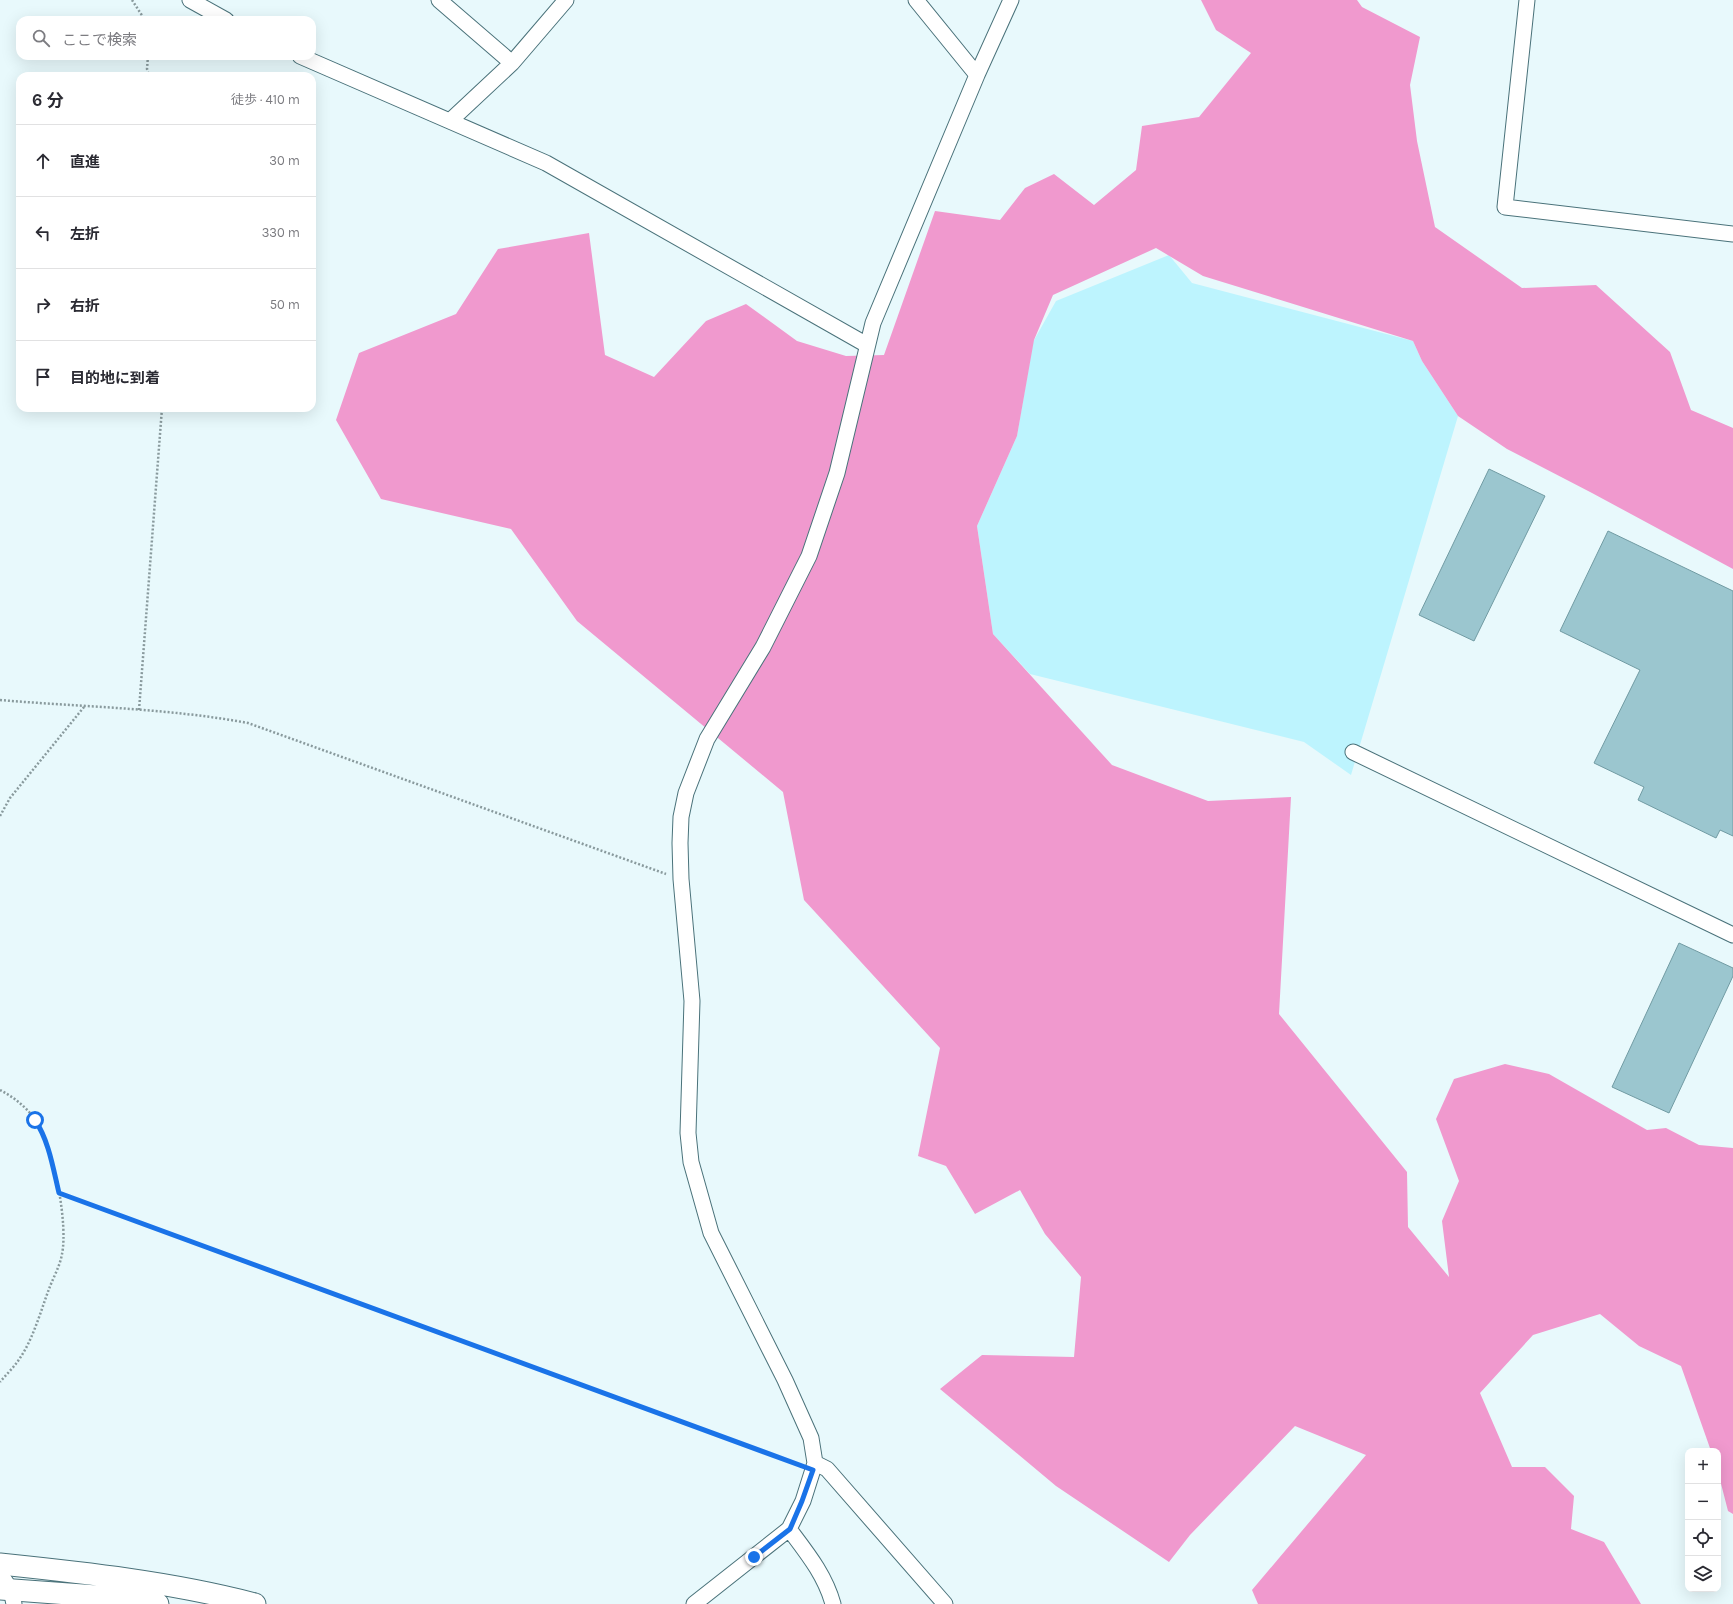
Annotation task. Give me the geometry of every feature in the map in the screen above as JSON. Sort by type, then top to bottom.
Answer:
[{"type":"street","points":[[190,0],[219,16]]},
{"type":"street","points":[[439,0],[512,63]]},
{"type":"street","points":[[450,121],[512,63],[566,0]]},
{"type":"street","points":[[916,0],[977,75]]},
{"type":"street","points":[[694,1604],[790,1529],[802,1501],[814,1466],[811,1438],[788,1388],[711,1233],[691,1162],[688,1133],[692,1001],[681,879],[681,817],[686,793],[707,739],[763,647],[809,556],[837,473],[873,323],[896,264],[1010,0]]},
{"type":"street","points":[[1527,0],[1506,207],[1733,234]]},
{"type":"street","points":[[309,60],[546,163],[867,345]]},
{"type":"street","points":[[1353,752],[1733,935]]},
{"type":"street","points":[[814,1466],[827,1469],[945,1604]]},
{"type":"street","points":[[790,1529],[814,1563],[829,1590],[833,1604]]},
{"type":"street","points":[[0,1564],[97,1574],[187,1588],[255,1604]]},
{"type":"street","points":[[0,1573],[8,1594],[96,1596],[158,1604]]},
{"type":"path","points":[[132,0],[142,16]]},
{"type":"path","points":[[148,60],[149,72]]},
{"type":"path","points":[[139,710],[162,412]]},
{"type":"path","points":[[0,700],[139,710],[248,723],[681,879]]},
{"type":"path","points":[[0,816],[10,798],[84,707]]},
{"type":"path","points":[[0,1090],[11,1096],[28,1111],[41,1129],[49,1150],[59,1193],[63,1227],[62,1254],[31,1339],[18,1361],[0,1382]]},
{"type":"path","points":[[59,1193],[814,1466]]},
{"type":"shaded area","points":[[1201,0],[1357,0],[1362,7],[1420,37],[1410,85],[1417,141],[1435,227],[1522,288],[1596,285],[1670,352],[1691,410],[1733,428],[1733,569],[1507,449],[1458,416],[1422,361],[1413,341],[1203,276],[1156,248],[1053,295],[1034,340],[1017,436],[977,526],[993,634],[1112,765],[1208,801],[1291,797],[1279,1014],[1407,1172],[1408,1227],[1449,1277],[1442,1221],[1459,1181],[1436,1119],[1454,1079],[1505,1064],[1549,1074],[1647,1130],[1666,1128],[1699,1145],[1733,1148],[1733,1514],[1728,1511],[1721,1484],[1721,1448],[1710,1448],[1681,1366],[1639,1346],[1600,1314],[1533,1335],[1480,1393],[1512,1467],[1545,1467],[1574,1496],[1571,1529],[1604,1542],[1641,1604],[1258,1604],[1252,1590],[1366,1455],[1295,1426],[1190,1535],[1169,1562],[1056,1486],[940,1389],[982,1355],[1074,1357],[1081,1277],[1045,1234],[1020,1190],[975,1214],[946,1166],[918,1156],[940,1048],[804,900],[783,792],[577,621],[511,529],[381,499],[336,420],[359,353],[456,314],[498,249],[589,233],[605,355],[654,377],[706,321],[746,304],[797,341],[846,356],[884,355],[935,211],[1000,220],[1025,188],[1054,174],[1094,205],[1136,170],[1142,126],[1199,117],[1251,53],[1216,30]]},
{"type":"shaded area","points":[[1169,255],[1192,283],[1413,341],[1422,361],[1458,416],[1351,775],[1304,742],[1030,674],[993,634],[977,526],[1017,436],[1033,342],[1056,301]]},
{"type":"building","points":[[1489,469],[1545,496],[1474,641],[1419,615]]},
{"type":"building","points":[[1608,531],[1733,591],[1733,836],[1720,830],[1716,838],[1638,800],[1644,787],[1594,763],[1640,670],[1560,631]]},
{"type":"building","points":[[1679,943],[1733,968],[1733,976],[1669,1113],[1612,1087]]},
{"type":"route","points":[[35,1120],[41,1129],[49,1150],[59,1193],[813,1470],[790,1529],[754,1557]]}]
